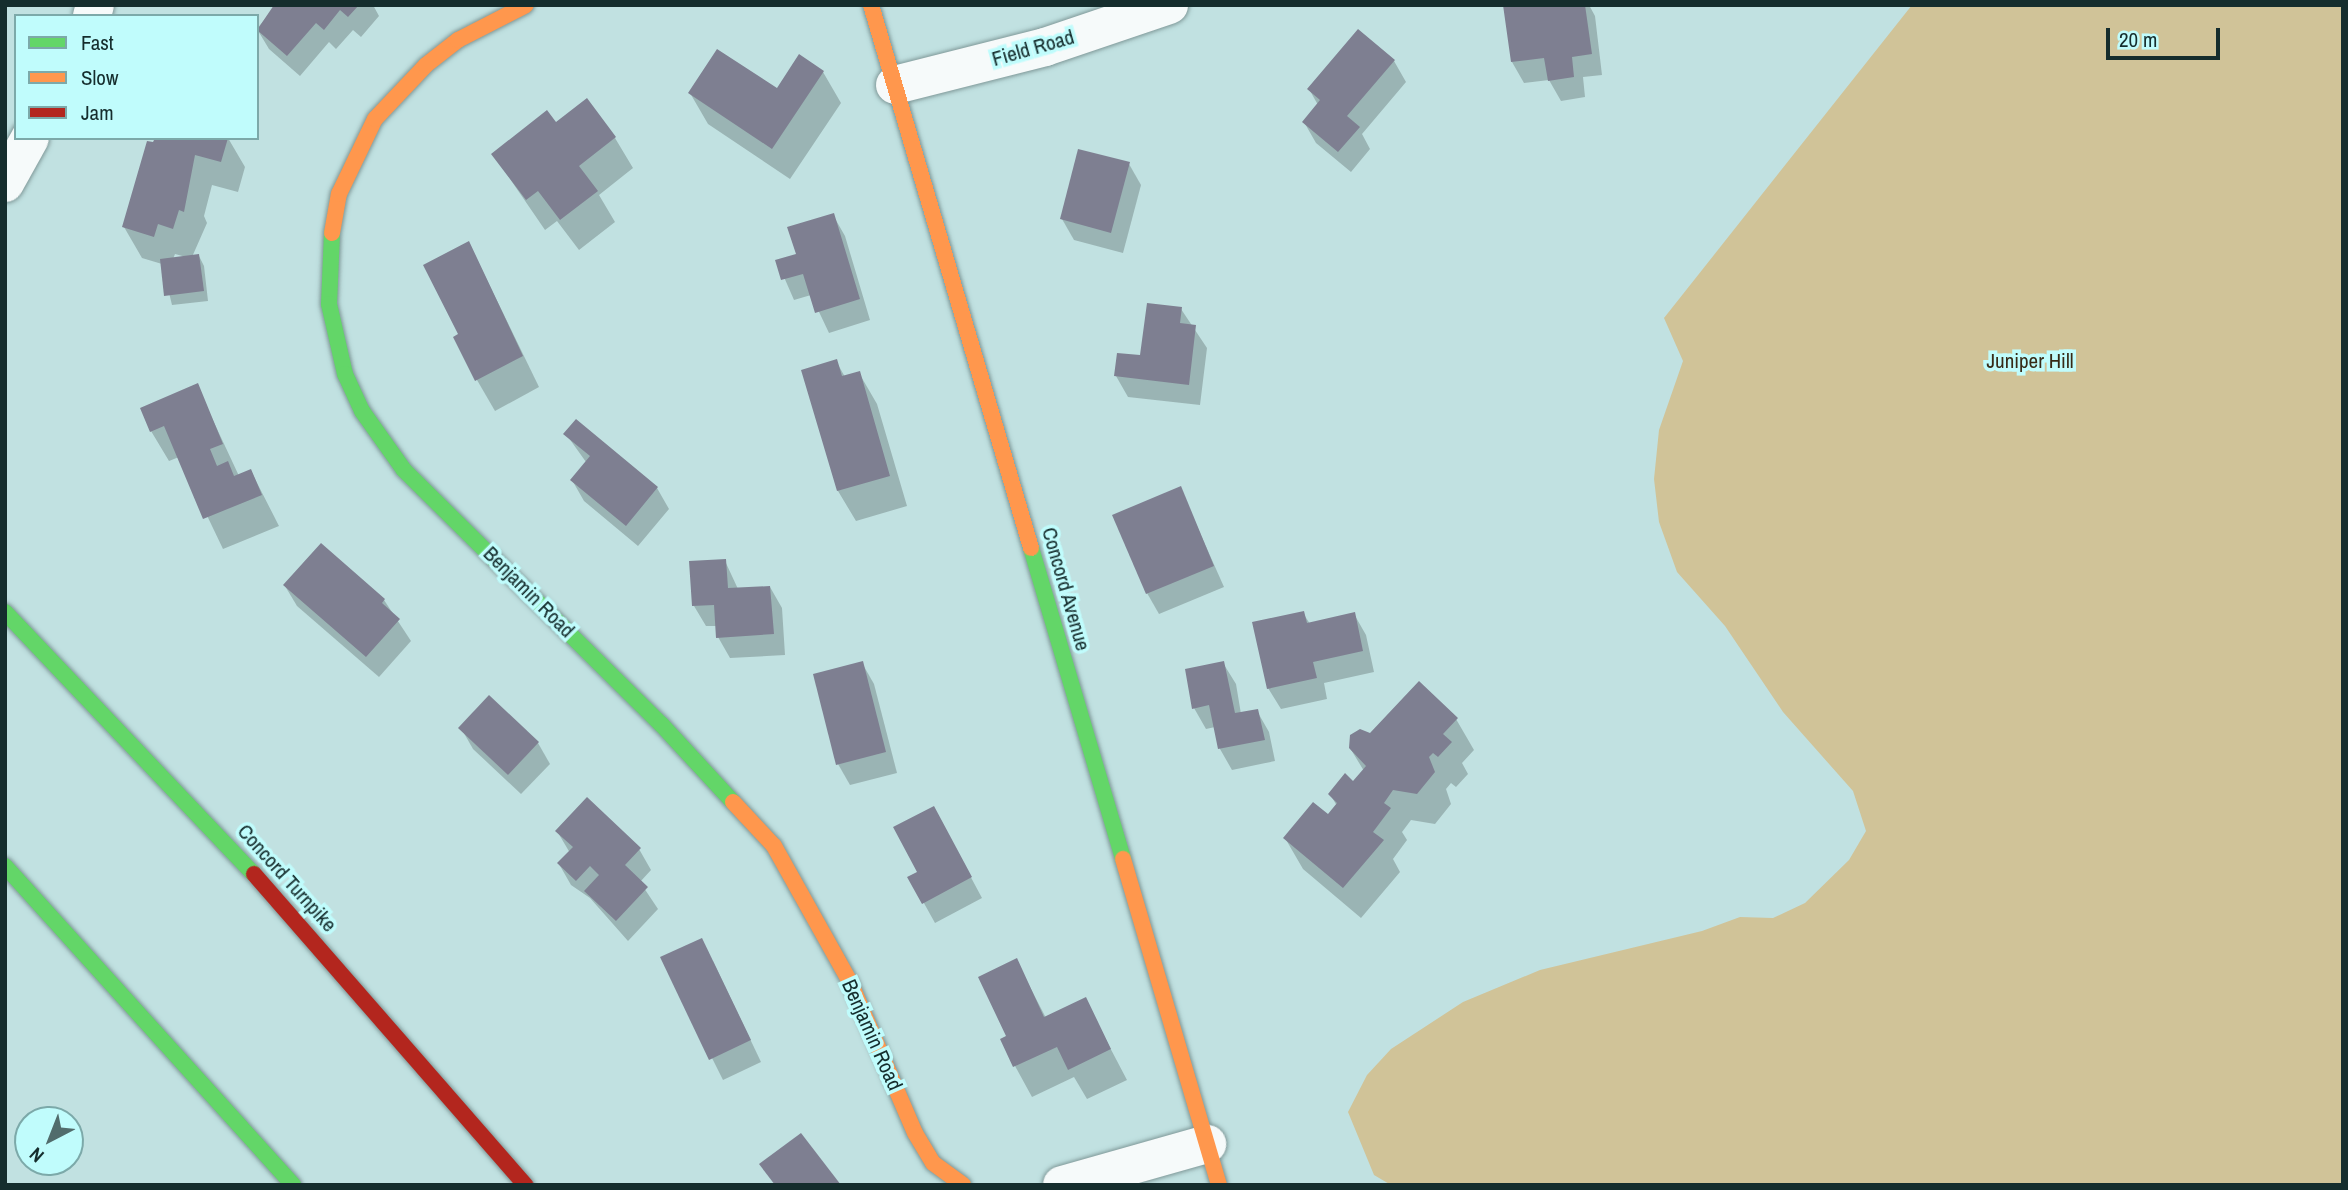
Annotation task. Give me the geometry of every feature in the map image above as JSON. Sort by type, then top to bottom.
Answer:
[{"type":"main road","name":"Benjamin Road","points":[[526,5],[470,33],[426,65],[375,118],[354,155],[338,194],[329,250],[330,304],[345,374],[362,411],[404,470],[662,724],[774,846],[850,982],[915,1133],[933,1163],[963,1185]]},
{"type":"main road","name":"Concord Avenue","points":[[871,5],[1219,1185]]},
{"type":"main road","name":"Concord Turnpike","points":[[5,612],[226,841],[526,1185]]},
{"type":"main road","points":[[5,866],[293,1185]]},
{"type":"street","name":"Field Road","points":[[895,85],[1045,47],[1169,5]]},
{"type":"street","points":[[5,183],[29,140]]},
{"type":"street","points":[[1062,1185],[1207,1144]]},
{"type":"green space","name":"Juniper Hill","points":[[1912,5],[2343,5],[2343,1185],[1391,1185],[1374,1175],[1348,1112],[1367,1075],[1391,1049],[1463,1002],[1540,970],[1702,931],[1740,917],[1773,918],[1805,903],[1849,860],[1866,831],[1853,791],[1783,712],[1725,626],[1677,572],[1659,522],[1654,479],[1659,430],[1683,361],[1664,318]]},
{"type":"building","points":[[274,5],[359,5],[348,17],[340,10],[324,30],[316,23],[287,56],[259,32],[259,27]]},
{"type":"building","points":[[1503,5],[1585,5],[1592,54],[1572,57],[1574,77],[1548,81],[1544,58],[1511,62]]},
{"type":"building","points":[[1358,29],[1395,60],[1347,116],[1360,127],[1338,152],[1302,122],[1320,100],[1307,89]]},
{"type":"building","points":[[717,49],[777,88],[799,54],[824,71],[772,149],[688,93]]},
{"type":"building","points":[[587,98],[616,137],[579,166],[598,191],[560,220],[538,191],[526,200],[491,154],[547,110],[556,122]]},
{"type":"building","points":[[227,140],[221,162],[195,155],[184,212],[179,210],[173,229],[158,224],[154,237],[122,227],[147,141]]},
{"type":"building","points":[[1078,149],[1130,162],[1111,233],[1060,219]]},
{"type":"building","points":[[834,213],[860,299],[815,313],[803,274],[781,280],[775,260],[796,254],[787,227]]},
{"type":"building","points":[[469,241],[523,356],[475,381],[453,337],[458,334],[423,265]]},
{"type":"building","points":[[199,254],[204,291],[164,296],[160,259]]},
{"type":"building","points":[[1147,303],[1182,307],[1180,323],[1196,325],[1189,385],[1114,376],[1117,353],[1140,355]]},
{"type":"building","points":[[837,359],[842,376],[860,371],[890,476],[837,491],[801,370]]},
{"type":"building","points":[[198,383],[223,444],[210,449],[217,466],[228,461],[234,476],[251,469],[262,495],[203,519],[164,426],[150,432],[140,408]]},
{"type":"building","points":[[576,419],[658,487],[626,526],[570,480],[590,456],[563,434]]},
{"type":"building","points":[[1181,486],[1214,566],[1146,594],[1112,515]]},
{"type":"building","points":[[321,543],[385,599],[382,603],[400,619],[366,657],[283,585]]},
{"type":"building","points":[[726,559],[728,588],[770,586],[774,634],[716,638],[714,605],[692,606],[689,561]]},
{"type":"building","points":[[1304,611],[1307,623],[1355,612],[1363,651],[1313,662],[1317,678],[1267,689],[1252,622]]},
{"type":"building","points":[[863,661],[886,752],[836,765],[813,674]]},
{"type":"building","points":[[1224,661],[1235,713],[1258,709],[1265,740],[1218,749],[1209,705],[1192,709],[1185,669]]},
{"type":"building","points":[[1419,681],[1458,718],[1443,734],[1452,742],[1438,757],[1433,753],[1429,757],[1435,772],[1417,794],[1393,790],[1384,803],[1391,808],[1373,832],[1384,840],[1343,888],[1283,838],[1313,802],[1328,814],[1337,803],[1328,794],[1345,773],[1353,781],[1366,766],[1349,748],[1350,735],[1360,729],[1370,733]]},
{"type":"building","points":[[489,695],[539,742],[508,775],[458,728]]},
{"type":"building","points":[[587,797],[641,848],[625,865],[648,887],[616,921],[584,891],[599,875],[590,866],[576,881],[557,863],[573,847],[555,831]]},
{"type":"building","points":[[934,806],[972,877],[922,904],[907,877],[917,872],[893,827]]},
{"type":"building","points":[[702,938],[751,1040],[709,1060],[660,957]]},
{"type":"building","points":[[1017,958],[1044,1017],[1086,997],[1111,1049],[1068,1070],[1057,1047],[1013,1067],[1000,1039],[1006,1036],[978,977]]},
{"type":"building","points":[[801,1133],[841,1185],[775,1185],[759,1164]]},
{"type":"traffic: fast","points":[[332,233],[329,304],[345,374],[362,411],[404,470],[661,724],[733,802]]},
{"type":"traffic: fast","points":[[1031,548],[1123,859]]},
{"type":"traffic: fast","points":[[5,612],[254,874]]},
{"type":"traffic: fast","points":[[5,866],[293,1185]]},
{"type":"traffic: slow","points":[[332,233],[339,194],[375,119],[426,65],[458,40],[526,5]]},
{"type":"traffic: slow","points":[[871,5],[1031,548]]},
{"type":"traffic: slow","points":[[733,802],[774,846],[850,982],[915,1133],[933,1163],[963,1185]]},
{"type":"traffic: slow","points":[[1123,859],[1219,1185]]},
{"type":"traffic: jam","points":[[254,874],[525,1185]]}]
